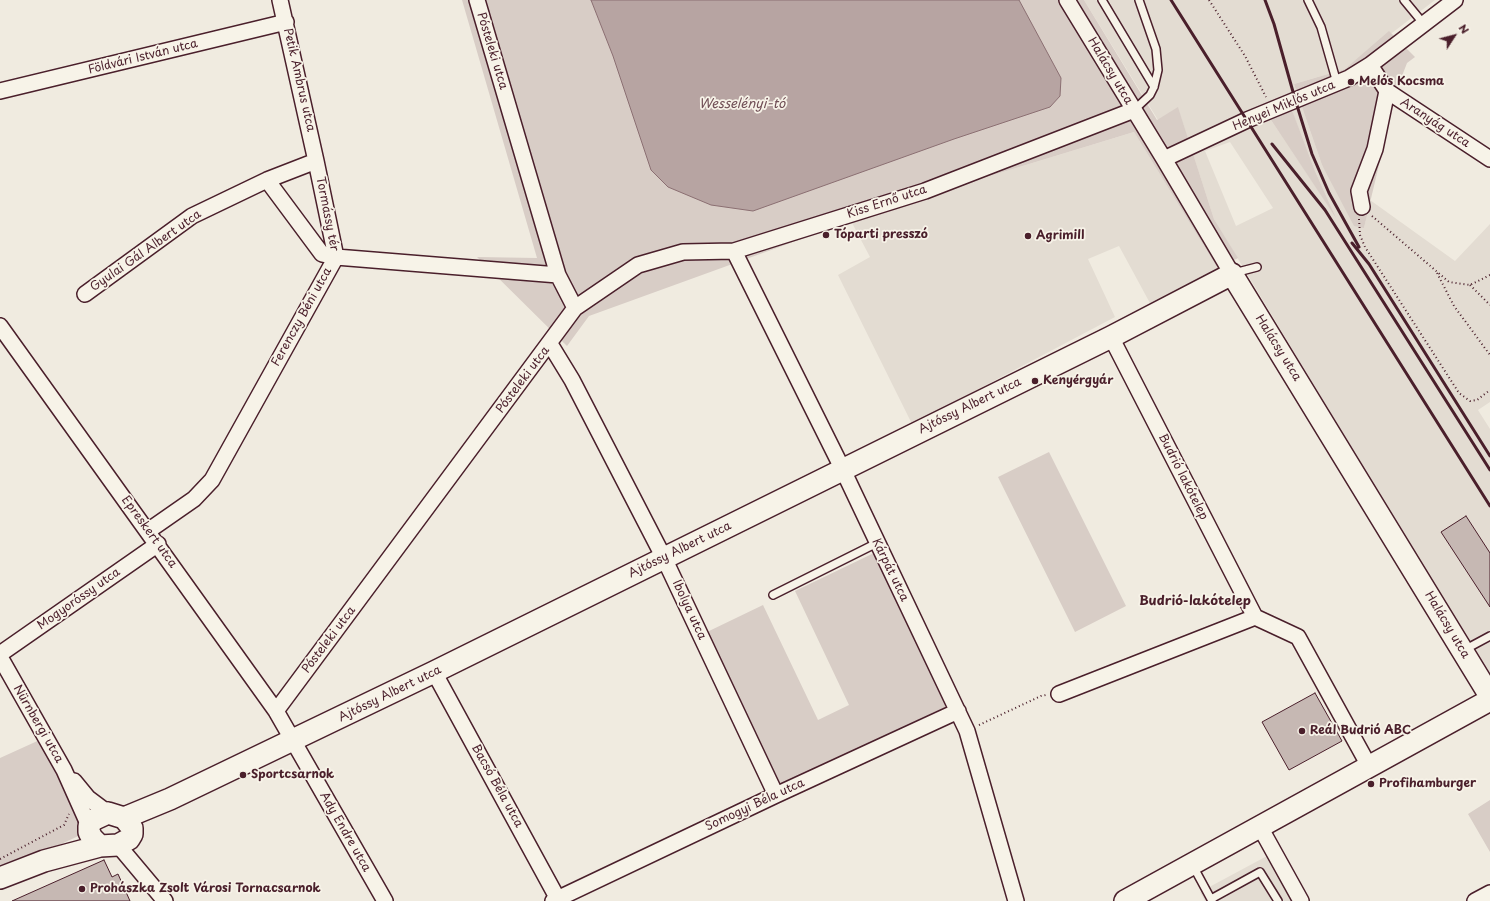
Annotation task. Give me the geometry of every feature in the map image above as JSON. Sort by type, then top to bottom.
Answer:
[{"type":"main road","name":"Ajtóssy Albert utca","points":[[111,831],[170,800],[434,672],[1112,336],[1232,274]]},
{"type":"main road","name":"Halácsy utca","points":[[1232,274],[1490,696]]},
{"type":"main road","points":[[1125,901],[1490,700]]},
{"type":"main road","points":[[0,878],[44,861],[111,831]]},
{"type":"street","name":"Petik Ambrus utca","points":[[280,0],[316,160]]},
{"type":"street","name":"Pósteleki utca","points":[[276,711],[550,344],[575,308],[558,275],[476,0]]},
{"type":"street","name":"Halácsy utca","points":[[1067,0],[1232,274]]},
{"type":"street","name":"Henyei Miklós utca","points":[[1164,159],[1272,110],[1337,84],[1370,65],[1455,0]]},
{"type":"street","name":"Földvári István utca","points":[[0,91],[286,22]]},
{"type":"street","name":"Aranyág utca","points":[[1370,65],[1387,91],[1490,159]]},
{"type":"street","points":[[1362,207],[1359,192],[1375,149],[1387,91]]},
{"type":"street","name":"Kiss Ernő utca","points":[[575,308],[638,265],[683,252],[734,251],[925,191],[1134,110]]},
{"type":"street","name":"Gyulai Gál Albert utca","points":[[85,294],[192,216],[267,180],[316,160]]},
{"type":"street","name":"Tormássy tér","points":[[267,180],[322,254],[336,257],[316,160]]},
{"type":"street","name":"Kárpát utca","points":[[734,251],[968,731],[1016,901]]},
{"type":"street","name":"Ferenczy Béni utca","points":[[148,531],[194,499],[212,480],[336,257],[558,275]]},
{"type":"street","name":"Epreskert utca","points":[[0,326],[158,544],[276,711],[292,741]]},
{"type":"street","name":"Budrió lakótelep","points":[[1112,336],[1255,617]]},
{"type":"street","name":"Ibolya utca","points":[[550,344],[572,380],[664,558],[776,795]]},
{"type":"street","name":"Mogyoróssy utca","points":[[0,654],[158,544]]},
{"type":"street","points":[[1059,694],[1255,617],[1298,637],[1369,766]]},
{"type":"street","name":"Nürnbergi utca","points":[[0,658],[64,770],[79,804],[111,831]]},
{"type":"street","name":"Bacsó Béla utca","points":[[434,672],[557,900]]},
{"type":"street","name":"Somogyi Béla utca","points":[[557,900],[776,795],[958,711]]},
{"type":"street","name":"Ady Endre utca","points":[[292,741],[385,901]]},
{"type":"street","name":"Nürnbergi utca","points":[[64,770],[88,798],[111,831]]},
{"type":"street","points":[[1260,827],[1301,901]]},
{"type":"street","points":[[111,831],[165,901]]},
{"type":"street","points":[[1475,901],[1490,893]]},
{"type":"lane","points":[[1102,0],[1154,87]]},
{"type":"lane","points":[[1134,110],[1145,102],[1154,87],[1158,70],[1156,49],[1139,0]]},
{"type":"lane","points":[[1308,0],[1321,27],[1337,84]]},
{"type":"lane","points":[[1404,0],[1424,23]]},
{"type":"lane","points":[[1232,274],[1257,267]]},
{"type":"lane","points":[[773,595],[877,543]]},
{"type":"lane","points":[[1462,651],[1490,636]]},
{"type":"lane","points":[[1192,864],[1212,900],[1260,872],[1278,901]]},
{"type":"path","points":[[1209,0],[1245,56],[1272,110]]},
{"type":"path","points":[[1490,305],[1470,285],[1449,282],[1362,207],[1359,221],[1360,235],[1365,247],[1459,393],[1470,400],[1477,400],[1490,390]]},
{"type":"path","points":[[1486,276],[1490,271]]},
{"type":"path","points":[[1436,272],[1454,306],[1490,355]]},
{"type":"path","points":[[1470,285],[1490,275]]},
{"type":"path","points":[[968,731],[1041,696],[1059,694]]},
{"type":"path","points":[[0,859],[64,825],[69,813],[79,804]]},
{"type":"shaded area","points":[[462,0],[1084,0],[1157,120],[1178,107],[1214,219],[1238,258],[1218,269],[1134,132],[921,197],[589,316],[567,346],[477,257],[537,258]]},
{"type":"shaded area","points":[[1084,0],[1435,0],[1345,69],[1294,84],[1322,165],[1364,228],[1370,200],[1455,261],[1490,224],[1490,402],[1478,410],[1490,429],[1490,678],[1214,219],[1178,108],[1158,120]],"holes":[[[1292,111],[1315,171],[1334,214],[1271,120]],[[1230,142],[1273,208],[1236,226],[1205,151]]]},
{"type":"shaded area","points":[[1389,31],[1415,57],[1407,63],[1397,89],[1364,228],[1354,226],[1322,165],[1294,84],[1345,69]]},
{"type":"shaded area","points":[[1292,110],[1315,171],[1336,218],[1271,120]]},
{"type":"shaded area","points":[[1134,132],[1218,269],[1151,305],[1119,246],[1088,259],[1115,317],[912,424],[838,275],[870,257],[851,221],[921,197]]},
{"type":"shaded area","points":[[1049,452],[1126,606],[1075,632],[998,477]]},
{"type":"shaded area","points":[[874,553],[947,706],[781,786],[707,632],[763,605],[818,720],[849,705],[795,591]]},
{"type":"shaded area","points":[[44,738],[85,833],[0,872],[0,758]]},
{"type":"shaded area","points":[[1490,800],[1490,852],[1468,814]]},
{"type":"shaded area","points":[[1267,856],[1292,901],[1205,901],[1200,892]]},
{"type":"water","name":"Wesselényi-tó","points":[[591,0],[1019,0],[1061,78],[1060,96],[1050,107],[954,139],[753,211],[711,205],[668,187],[651,170],[613,56]]},
{"type":"building","points":[[1466,516],[1490,553],[1490,607],[1441,532]]},
{"type":"building","name":"Reál Budrió ABC","points":[[1315,693],[1342,741],[1289,770],[1262,722]]},
{"type":"building","name":"Prohászka Zsolt Városi Tornacsarnok","points":[[104,860],[112,877],[118,874],[130,901],[12,901]]},
{"type":"railway","points":[[1171,0],[1490,506]]},
{"type":"railway","points":[[1265,0],[1274,24],[1312,154],[1329,193],[1359,247]]},
{"type":"railway","points":[[1272,144],[1325,210],[1490,470]]},
{"type":"railway","points":[[1352,243],[1369,264],[1490,456]]},
{"type":"place","name":"Melós Kocsma","points":[[1351,82]]},
{"type":"place","name":"Tóparti presszó","points":[[826,235]]},
{"type":"place","name":"Agrimill","points":[[1028,236]]},
{"type":"place","name":"Kenyérgyár","points":[[1035,381]]},
{"type":"place","name":"Reál Budrió ABC","points":[[1302,731]]},
{"type":"place","name":"Sportcsarnok","points":[[243,775]]},
{"type":"place","name":"Profihamburger","points":[[1371,784]]},
{"type":"place","name":"Prohászka Zsolt Városi Tornacsarnok","points":[[82,889]]},
{"type":"district","name":"Budrió-lakótelep","points":[[1195,601]]}]
